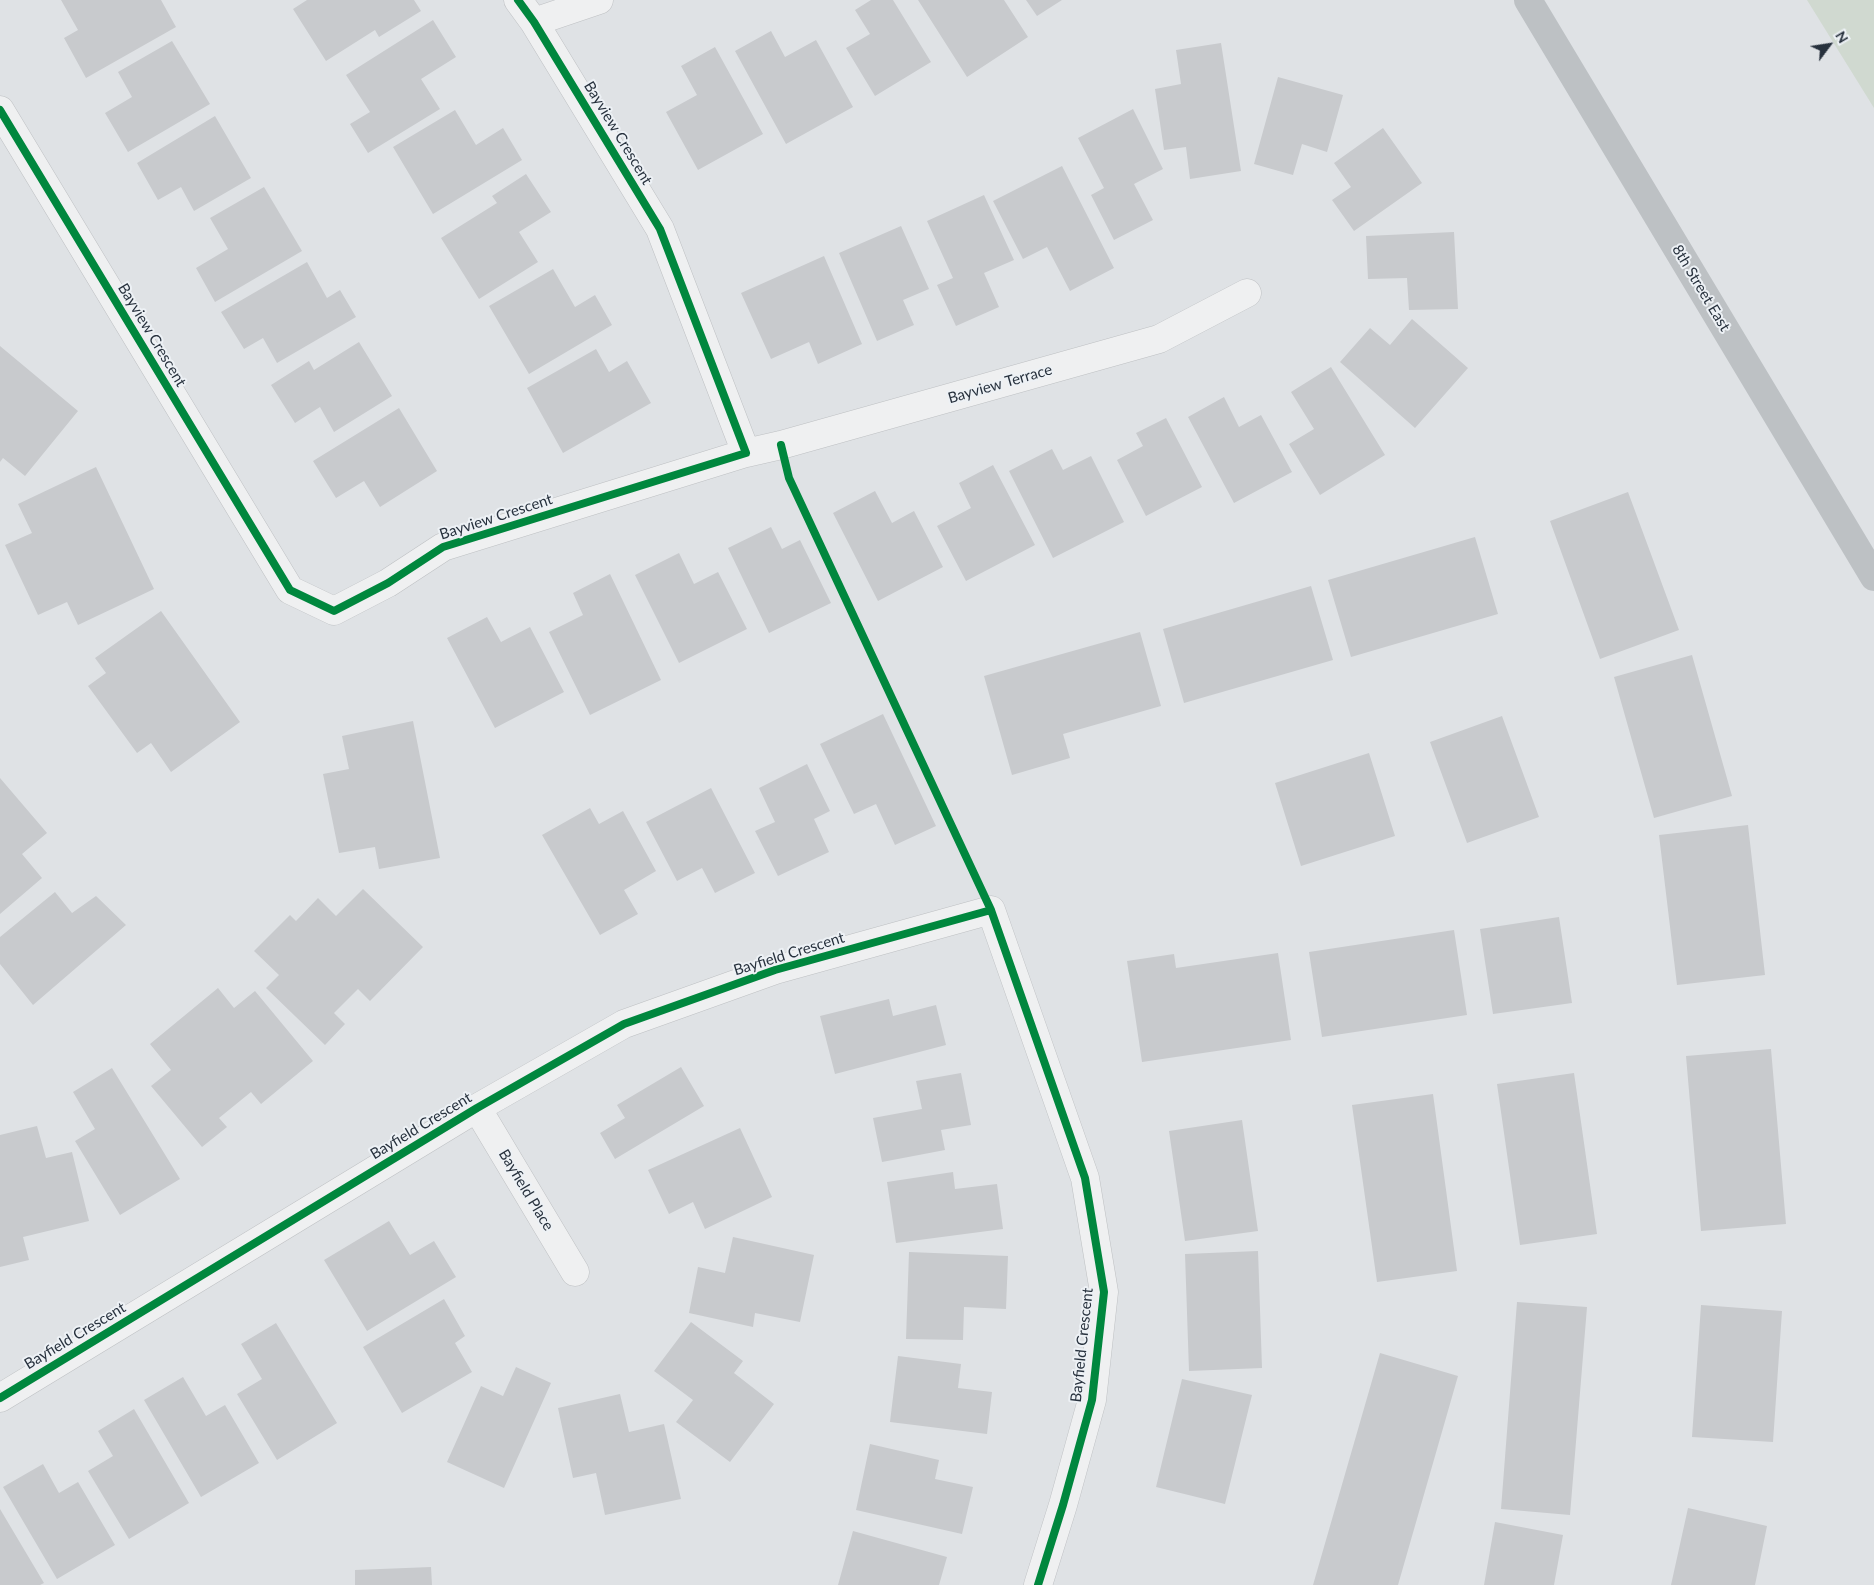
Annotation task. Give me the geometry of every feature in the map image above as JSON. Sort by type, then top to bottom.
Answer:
[{"type":"main road","name":"8th Street East","points":[[1528,0],[1874,577]]},
{"type":"street","name":"Bayview Crescent","points":[[0,110],[290,590],[334,611],[388,583],[443,547],[746,453],[660,229],[534,22],[518,0]]},
{"type":"street","points":[[534,22],[599,0]]},
{"type":"street","name":"Bayview Terrace","points":[[746,453],[781,446],[1159,340],[1247,294]]},
{"type":"street","name":"Bayfield Crescent","points":[[0,1398],[477,1108],[624,1024],[775,970],[991,910],[1085,1178],[1104,1292],[1092,1400],[1038,1585]]},
{"type":"street","name":"Bayfield Place","points":[[477,1108],[575,1272]]},
{"type":"shaded area","points":[[1807,0],[1874,0],[1874,108]]},
{"type":"building","points":[[61,0],[161,0],[176,27],[86,78],[64,38],[78,30]]},
{"type":"building","points":[[307,0],[414,0],[421,11],[379,37],[375,30],[326,61],[293,9]]},
{"type":"building","points":[[871,0],[893,0],[931,62],[875,96],[846,48],[870,34],[855,10]]},
{"type":"building","points":[[918,0],[1004,0],[1028,37],[967,77]]},
{"type":"building","points":[[1026,0],[1062,0],[1037,16]]},
{"type":"building","points":[[433,20],[456,57],[421,79],[440,109],[368,153],[350,124],[370,112],[346,75]]},
{"type":"building","points":[[771,31],[785,57],[816,40],[853,107],[786,144],[735,51]]},
{"type":"building","points":[[172,41],[210,104],[128,152],[105,113],[132,97],[118,72]]},
{"type":"building","points":[[1221,43],[1241,171],[1190,179],[1186,147],[1164,150],[1155,89],[1181,84],[1176,50]]},
{"type":"building","points":[[715,47],[763,134],[698,170],[666,112],[697,95],[681,66]]},
{"type":"building","points":[[1278,77],[1343,95],[1327,152],[1302,144],[1293,175],[1254,164]]},
{"type":"building","points":[[1133,109],[1163,169],[1134,184],[1153,220],[1114,240],[1091,195],[1104,188],[1078,138]]},
{"type":"building","points":[[455,110],[476,145],[503,128],[522,160],[433,214],[393,147]]},
{"type":"building","points":[[215,116],[251,178],[194,211],[181,187],[158,200],[137,163]]},
{"type":"building","points":[[1383,128],[1422,183],[1354,231],[1332,200],[1351,187],[1334,163]]},
{"type":"building","points":[[1062,166],[1114,268],[1070,291],[1047,247],[1023,259],[993,201]]},
{"type":"building","points":[[526,174],[551,212],[519,232],[538,262],[479,299],[441,238],[497,203],[492,196]]},
{"type":"building","points":[[264,187],[302,251],[215,302],[196,268],[228,249],[210,218]]},
{"type":"building","points":[[984,195],[1014,260],[984,273],[999,307],[956,326],[937,285],[953,278],[927,221]]},
{"type":"building","points":[[901,226],[929,289],[903,300],[914,325],[877,341],[839,253]]},
{"type":"building","points":[[1454,232],[1458,309],[1409,310],[1407,278],[1368,279],[1366,236]]},
{"type":"building","points":[[824,256],[862,344],[818,364],[809,342],[771,359],[741,293]]},
{"type":"building","points":[[307,262],[327,298],[340,290],[356,317],[277,363],[263,338],[244,349],[221,312]]},
{"type":"building","points":[[553,269],[575,307],[595,295],[612,325],[529,374],[489,306]]},
{"type":"building","points":[[1412,319],[1468,368],[1415,428],[1340,362],[1370,328],[1390,345]]},
{"type":"building","points":[[359,342],[392,396],[334,432],[320,407],[295,423],[271,385],[309,361],[314,370]]},
{"type":"building","points":[[0,346],[78,411],[25,476],[3,458],[0,462]]},
{"type":"building","points":[[596,349],[609,372],[627,361],[651,403],[563,453],[527,388]]},
{"type":"building","points":[[1331,367],[1385,455],[1320,495],[1289,444],[1314,429],[1291,392]]},
{"type":"building","points":[[1224,397],[1239,427],[1261,415],[1292,472],[1234,503],[1188,417]]},
{"type":"building","points":[[399,408],[437,471],[380,507],[364,481],[336,498],[313,461]]},
{"type":"building","points":[[1166,418],[1202,487],[1146,516],[1117,460],[1143,446],[1136,433]]},
{"type":"building","points":[[1052,449],[1063,470],[1091,456],[1124,522],[1053,558],[1009,471]]},
{"type":"building","points":[[993,465],[1035,545],[966,581],[937,526],[971,508],[959,483]]},
{"type":"building","points":[[96,467],[154,589],[78,625],[67,602],[38,615],[5,545],[32,533],[18,504]]},
{"type":"building","points":[[875,491],[892,523],[914,511],[943,567],[878,601],[833,513]]},
{"type":"building","points":[[1628,492],[1679,630],[1600,659],[1550,521]]},
{"type":"building","points":[[771,527],[782,549],[800,540],[831,603],[769,633],[728,548]]},
{"type":"building","points":[[1475,537],[1498,614],[1351,657],[1328,580]]},
{"type":"building","points":[[679,553],[694,584],[718,572],[747,629],[679,663],[635,575]]},
{"type":"building","points":[[610,574],[661,680],[590,715],[549,632],[583,615],[573,593]]},
{"type":"building","points":[[1311,586],[1333,660],[1184,703],[1163,629]]},
{"type":"building","points":[[161,611],[240,722],[171,772],[151,743],[137,753],[88,686],[106,673],[95,658]]},
{"type":"building","points":[[487,617],[501,642],[530,627],[564,692],[495,728],[447,638]]},
{"type":"building","points":[[1140,632],[1161,706],[1063,734],[1070,758],[1012,775],[984,676]]},
{"type":"building","points":[[1692,655],[1732,796],[1654,818],[1614,677]]},
{"type":"building","points":[[883,714],[936,826],[895,845],[876,804],[854,814],[820,744]]},
{"type":"building","points":[[1502,716],[1539,817],[1467,843],[1430,742]]},
{"type":"building","points":[[413,721],[440,858],[379,869],[375,847],[339,853],[323,774],[349,769],[342,736]]},
{"type":"building","points":[[1369,753],[1395,836],[1301,866],[1275,783]]},
{"type":"building","points":[[807,764],[830,811],[814,819],[829,852],[778,876],[755,831],[775,822],[759,788]]},
{"type":"building","points":[[0,778],[47,833],[22,854],[42,878],[0,914]]},
{"type":"building","points":[[711,788],[755,873],[715,893],[702,868],[677,881],[646,822]]},
{"type":"building","points":[[590,808],[599,824],[623,811],[656,871],[624,890],[638,914],[600,935],[542,835]]},
{"type":"building","points":[[1748,825],[1765,975],[1677,985],[1659,835]]},
{"type":"building","points":[[363,889],[423,947],[370,1001],[358,989],[334,1013],[345,1024],[325,1045],[266,988],[279,975],[254,951],[290,915],[296,921],[318,898],[336,916]]},
{"type":"building","points":[[55,892],[72,913],[96,896],[126,925],[33,1005],[0,964],[0,937]]},
{"type":"building","points":[[1559,917],[1572,1003],[1493,1014],[1480,929]]},
{"type":"building","points":[[1454,930],[1467,1015],[1322,1037],[1309,952]]},
{"type":"building","points":[[1278,953],[1291,1040],[1142,1062],[1127,961],[1174,954],[1176,968]]},
{"type":"building","points":[[218,988],[234,1008],[255,991],[313,1061],[261,1104],[251,1092],[219,1118],[227,1127],[202,1147],[151,1086],[171,1070],[150,1044]]},
{"type":"building","points":[[889,999],[893,1016],[936,1005],[946,1045],[835,1074],[820,1016]]},
{"type":"building","points":[[1771,1049],[1786,1224],[1701,1231],[1686,1056]]},
{"type":"building","points":[[681,1067],[704,1106],[615,1159],[600,1133],[625,1118],[617,1105]]},
{"type":"building","points":[[112,1068],[180,1179],[120,1215],[75,1141],[95,1129],[73,1092]]},
{"type":"building","points":[[961,1073],[971,1125],[941,1130],[945,1150],[882,1162],[873,1118],[922,1109],[916,1081]]},
{"type":"building","points":[[1574,1073],[1597,1234],[1520,1245],[1497,1084]]},
{"type":"building","points":[[1433,1094],[1457,1271],[1377,1282],[1352,1105]]},
{"type":"building","points":[[1242,1120],[1258,1231],[1185,1241],[1169,1131]]},
{"type":"building","points":[[37,1126],[46,1158],[72,1152],[89,1221],[23,1237],[29,1260],[0,1267],[0,1135]]},
{"type":"building","points":[[740,1128],[772,1197],[705,1229],[693,1202],[669,1214],[648,1170]]},
{"type":"building","points":[[953,1172],[955,1189],[997,1184],[1003,1229],[896,1243],[887,1182]]},
{"type":"building","points":[[389,1221],[410,1255],[434,1241],[456,1277],[367,1331],[324,1260]]},
{"type":"building","points":[[733,1237],[814,1255],[800,1322],[755,1313],[753,1327],[689,1313],[698,1267],[725,1273]]},
{"type":"building","points":[[1258,1251],[1262,1368],[1189,1371],[1185,1254]]},
{"type":"building","points":[[909,1252],[1008,1256],[1006,1309],[964,1307],[963,1340],[906,1339]]},
{"type":"building","points":[[444,1299],[465,1336],[455,1343],[472,1372],[402,1413],[363,1347]]},
{"type":"building","points":[[1517,1302],[1587,1307],[1570,1515],[1501,1509]]},
{"type":"building","points":[[1701,1305],[1782,1311],[1773,1442],[1692,1437]]},
{"type":"building","points":[[691,1322],[743,1361],[734,1373],[774,1404],[730,1462],[676,1422],[693,1400],[654,1371]]},
{"type":"building","points":[[276,1323],[337,1423],[277,1460],[237,1394],[262,1379],[241,1344]]},
{"type":"building","points":[[1380,1353],[1458,1376],[1398,1585],[1313,1585]]},
{"type":"building","points":[[898,1356],[961,1364],[958,1388],[992,1392],[987,1434],[890,1422]]},
{"type":"building","points":[[516,1367],[551,1383],[504,1488],[447,1462],[481,1386],[503,1396]]},
{"type":"building","points":[[183,1377],[206,1416],[225,1405],[259,1463],[201,1497],[144,1400]]},
{"type":"building","points":[[1182,1379],[1252,1395],[1225,1504],[1156,1487]]},
{"type":"building","points":[[620,1394],[629,1432],[664,1424],[681,1499],[605,1515],[596,1473],[573,1478],[558,1408]]},
{"type":"building","points":[[134,1409],[189,1503],[129,1539],[88,1471],[113,1456],[98,1431]]},
{"type":"building","points":[[870,1444],[939,1460],[935,1479],[973,1487],[962,1534],[856,1510]]},
{"type":"building","points":[[43,1464],[59,1493],[78,1482],[115,1545],[57,1579],[3,1487]]},
{"type":"building","points":[[1688,1508],[1767,1526],[1755,1585],[1671,1585]]},
{"type":"building","points":[[0,1509],[44,1583],[40,1585],[0,1585]]},
{"type":"building","points":[[1495,1522],[1563,1535],[1554,1585],[1484,1585]]},
{"type":"building","points":[[853,1531],[947,1557],[939,1585],[838,1585]]},
{"type":"building","points":[[431,1567],[432,1585],[355,1585],[355,1570]]},
{"type":"cycle path","points":[[0,110],[290,590],[334,611],[388,583],[443,547],[746,453],[660,229],[534,22],[518,0]]},
{"type":"cycle path","points":[[781,445],[789,478],[991,910]]},
{"type":"cycle path","points":[[0,1398],[477,1108],[624,1024],[775,970],[991,910],[1085,1178],[1104,1292],[1092,1400],[1063,1505],[1038,1585]]}]
